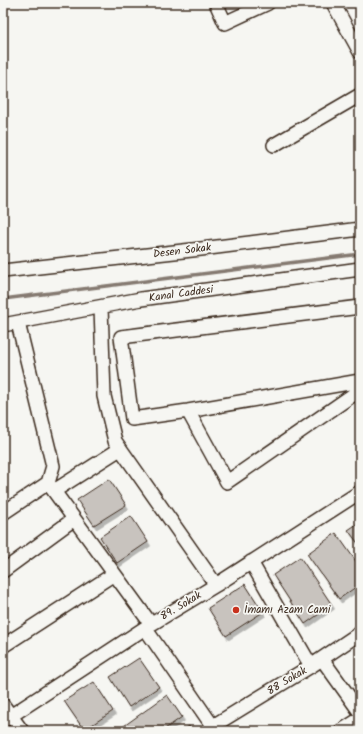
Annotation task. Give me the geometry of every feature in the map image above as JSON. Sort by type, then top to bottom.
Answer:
[{"type":"street","points":[[216,3],[225,23],[268,3]]},
{"type":"street","points":[[333,3],[360,52]]},
{"type":"street","points":[[274,145],[360,95]]},
{"type":"street","name":"Desen Sokak","points":[[3,271],[201,249],[360,229]]},
{"type":"street","name":"Kanal Caddesi","points":[[3,325],[141,300],[360,269]]},
{"type":"street","points":[[100,307],[104,396],[115,441],[216,585]]},
{"type":"street","points":[[360,307],[121,338],[132,419],[188,411],[360,381]]},
{"type":"street","points":[[18,323],[53,466],[51,487],[114,574],[214,729]]},
{"type":"street","points":[[188,411],[227,482],[360,390]]},
{"type":"street","points":[[3,513],[120,449]]},
{"type":"street","name":"89. Sokak","points":[[7,719],[148,626],[216,585],[360,492]]},
{"type":"street","points":[[3,571],[74,519]]},
{"type":"street","points":[[251,562],[311,666]]},
{"type":"street","points":[[3,646],[114,574]]},
{"type":"street","name":"88 Sokak","points":[[214,729],[360,633]]},
{"type":"street","points":[[322,659],[360,712]]},
{"type":"street","points":[[3,705],[7,719],[22,731]]},
{"type":"street","points":[[341,731],[360,719]]},
{"type":"building","points":[[109,479],[126,505],[94,525],[77,500]]},
{"type":"building","points":[[131,516],[148,542],[117,563],[100,537]]},
{"type":"building","points":[[360,522],[360,546],[348,530]]},
{"type":"building","points":[[336,533],[360,567],[360,584],[339,599],[307,554]]},
{"type":"building","points":[[300,557],[332,605],[305,624],[273,575]]},
{"type":"building","name":"İmamı Azam Cami","points":[[245,584],[263,612],[226,636],[208,608]]},
{"type":"building","points":[[139,658],[159,687],[129,707],[110,677]]},
{"type":"building","points":[[94,682],[113,711],[84,730],[64,701]]},
{"type":"building","points":[[167,695],[182,717],[162,731],[117,731]]},
{"type":"building","points":[[189,726],[193,731],[182,731]]},
{"type":"waterway","points":[[3,299],[360,254]]},
{"type":"place","name":"İmamı Azam Cami","points":[[236,610]]}]
